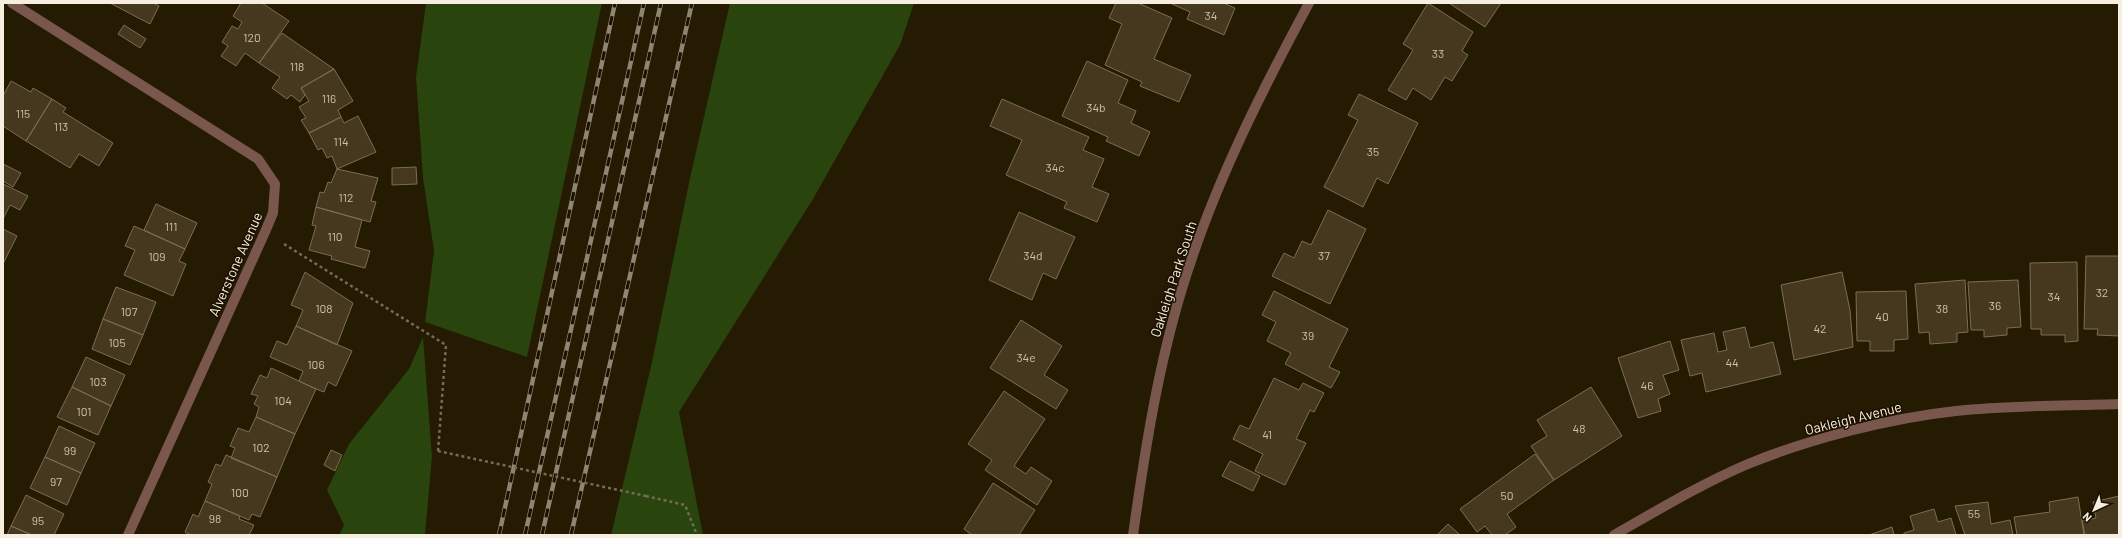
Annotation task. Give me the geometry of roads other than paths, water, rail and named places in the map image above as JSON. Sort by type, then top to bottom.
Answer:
[{"type":"street","name":"Alverstone Avenue","points":[[12,3],[258,159],[275,184],[273,213],[128,535]]},
{"type":"street","name":"Oakleigh Park South","points":[[1133,535],[1143,461],[1163,357],[1192,258],[1263,88],[1309,3]]},
{"type":"street","name":"Oakleigh Avenue","points":[[1614,535],[1680,496],[1748,464],[1814,442],[1893,421],[1956,411],[2031,406],[2119,404]]},
{"type":"railway","points":[[499,535],[615,3]]},
{"type":"railway","points":[[525,535],[644,3]]},
{"type":"railway","points":[[542,535],[661,3]]},
{"type":"railway","points":[[571,535],[692,3]]}]
